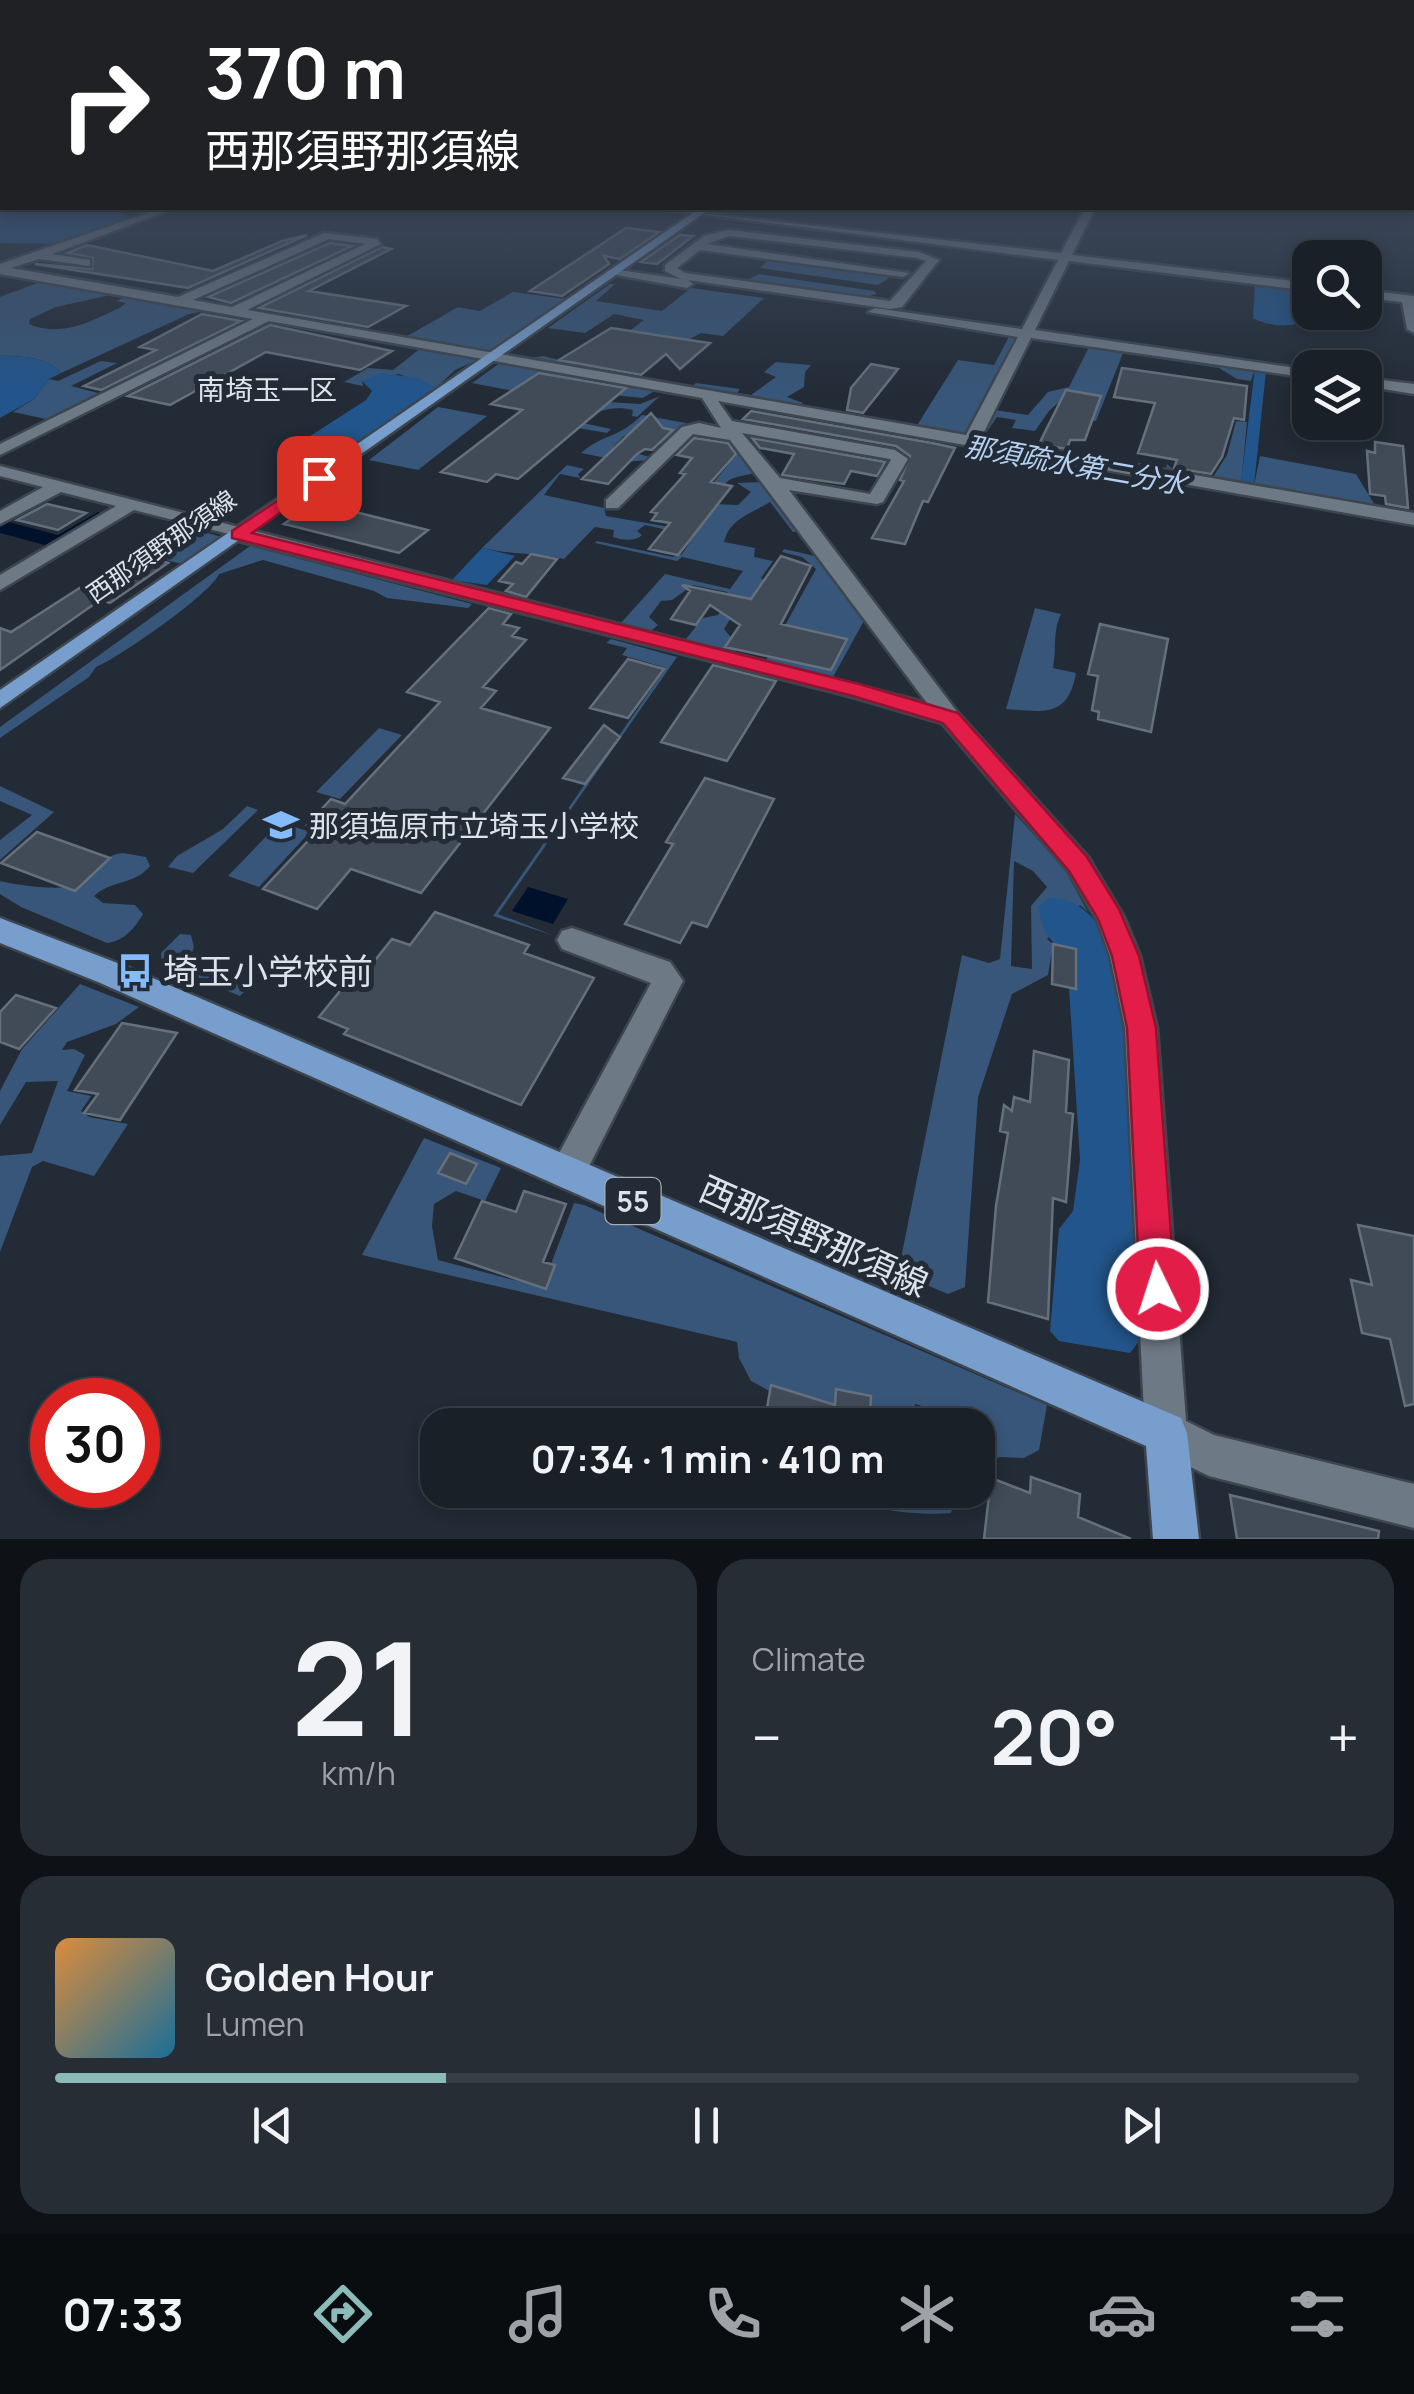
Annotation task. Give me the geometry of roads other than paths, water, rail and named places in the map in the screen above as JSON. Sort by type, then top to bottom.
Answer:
[{"type":"main road","name":"西那須野那須線","points":[[0,701],[643,252]]},
{"type":"main road","name":"西那須野那須線","points":[[0,930],[109,973],[1166,1433]]},
{"type":"main road","points":[[1166,1433],[1176,1539]]},
{"type":"street","points":[[0,269],[47,252]]},
{"type":"street","points":[[178,302],[290,252]]},
{"type":"street","points":[[234,311],[357,252]]},
{"type":"street","points":[[706,252],[746,270],[814,279],[809,284],[814,287],[845,291],[840,299]]},
{"type":"street","points":[[714,252],[669,268],[693,278],[856,302],[896,304],[933,260],[899,252]]},
{"type":"street","points":[[708,254],[729,252]]},
{"type":"street","points":[[708,254],[729,252]]},
{"type":"street","points":[[730,283],[771,252]]},
{"type":"street","points":[[807,252],[903,273]]},
{"type":"street","points":[[807,252],[890,260],[899,252]]},
{"type":"street","points":[[792,292],[797,285],[762,277],[777,267],[798,268],[827,255],[853,252]]},
{"type":"street","points":[[856,302],[883,297],[914,260],[899,252]]},
{"type":"street","points":[[1024,252],[1292,285]]},
{"type":"street","points":[[972,440],[1067,252]]},
{"type":"street","points":[[693,278],[708,254]]},
{"type":"street","points":[[38,255],[86,263]]},
{"type":"street","points":[[827,255],[813,270],[874,279],[874,287],[854,294],[848,284]]},
{"type":"street","points":[[0,269],[1414,518]]},
{"type":"street","points":[[612,274],[1292,371]]},
{"type":"street","points":[[1382,296],[1411,300],[1414,328]]},
{"type":"street","points":[[0,450],[267,318]]},
{"type":"street","points":[[1382,384],[1414,389]]},
{"type":"street","points":[[710,396],[712,407],[774,482],[950,718],[1078,864],[1110,917],[1125,956],[1142,1028],[1166,1433],[1209,1456],[1414,1506]]},
{"type":"street","points":[[612,504],[688,430],[698,428],[895,455],[900,459],[877,498],[871,500],[774,482]]},
{"type":"street","points":[[0,471],[859,691],[950,718]]},
{"type":"street","points":[[0,518],[59,486]]},
{"type":"street","points":[[1,581],[132,504]]},
{"type":"street","points":[[567,1172],[668,981],[659,971],[572,940]]},
{"type":"place","name":"那須塩原市立埼玉小学校","points":[[281,825]]},
{"type":"place","name":"埼玉小学校前","points":[[135,971]]},
{"type":"district","name":"南埼玉一区","points":[[267,389]]},
{"type":"water label","name":"那須疏水第二分水","points":[[1076,464]]}]
